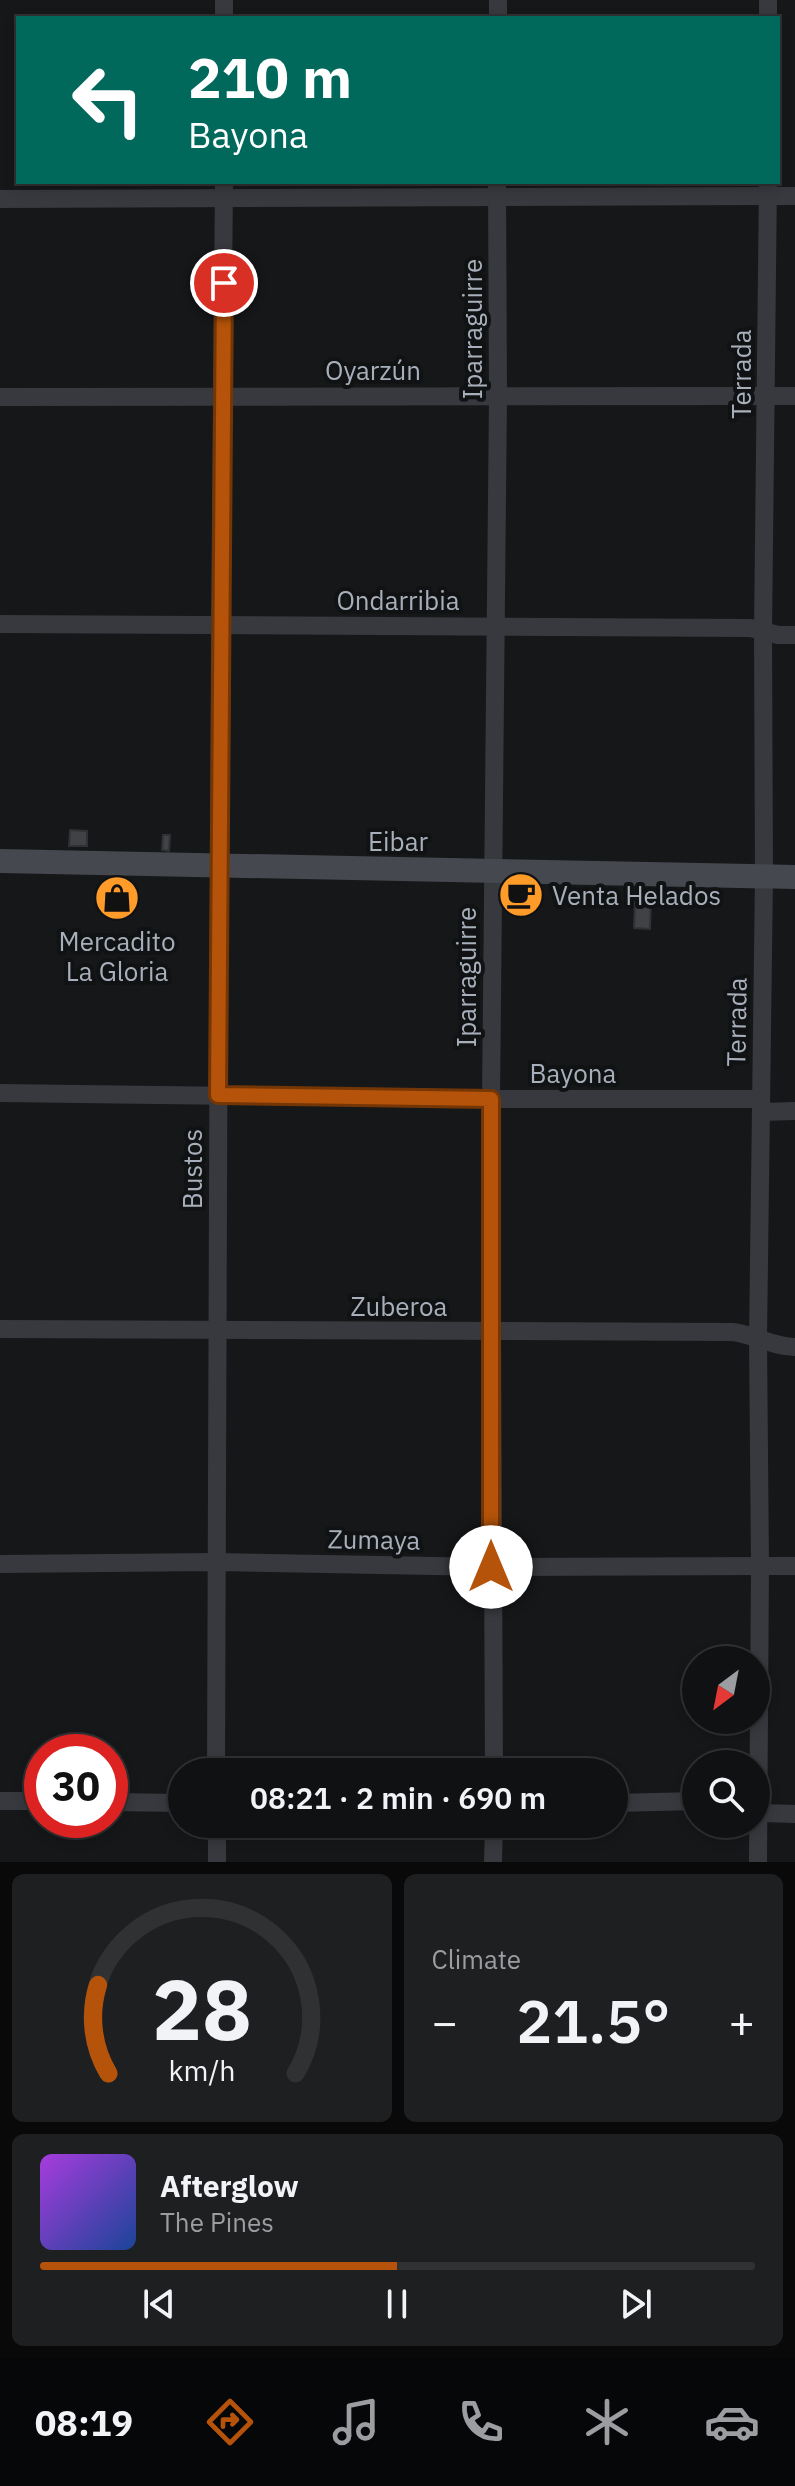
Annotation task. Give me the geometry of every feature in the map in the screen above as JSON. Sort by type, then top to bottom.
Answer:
[{"type":"street","points":[[0,199],[224,190],[768,189],[795,196]]},
{"type":"street","name":"Terrada","points":[[758,1750],[768,189]]},
{"type":"street","name":"Bustos","points":[[216,1758],[224,190]]},
{"type":"street","name":"Iparraguirre","points":[[494,1758],[491,1099],[497,190]]},
{"type":"street","name":"Oyarzún","points":[[0,397],[795,396]]},
{"type":"street","name":"Ondarribia","points":[[0,624],[751,628],[795,635]]},
{"type":"street","name":"Eibar","points":[[0,861],[219,868],[492,869],[795,877]]},
{"type":"street","name":"Bayona","points":[[0,1093],[761,1105],[795,1111]]},
{"type":"street","name":"Zuberoa","points":[[0,1329],[732,1332],[781,1347],[795,1347]]},
{"type":"street","name":"Zumaya","points":[[0,1564],[216,1562],[491,1567],[795,1566]]},
{"type":"street","points":[[0,1801],[24,1801]]},
{"type":"street","points":[[628,1803],[682,1801]]},
{"type":"street","points":[[128,1802],[168,1803]]},
{"type":"street","points":[[770,1807],[795,1814]]},
{"type":"street","points":[[217,1838],[217,1862]]},
{"type":"street","points":[[493,1862],[494,1838]]},
{"type":"street","name":"Terrada","points":[[758,1838],[758,1862]]},
{"type":"building","points":[[70,830],[87,831],[87,846],[69,846]]},
{"type":"building","points":[[163,835],[170,835],[169,851],[162,850]]},
{"type":"building","name":"Mercadito La Gloria","points":[[107,881],[127,882],[126,915],[107,915]]},
{"type":"building","name":"Venta Helados","points":[[512,885],[528,885],[529,905],[514,906]]},
{"type":"building","points":[[635,901],[651,901],[650,929],[634,928]]},
{"type":"place","name":"Venta Helados","points":[[521,895]]},
{"type":"place","name":"Mercadito La Gloria","points":[[117,898]]},
{"type":"route","points":[[224,283],[218,1095],[491,1099],[491,1567]]}]
